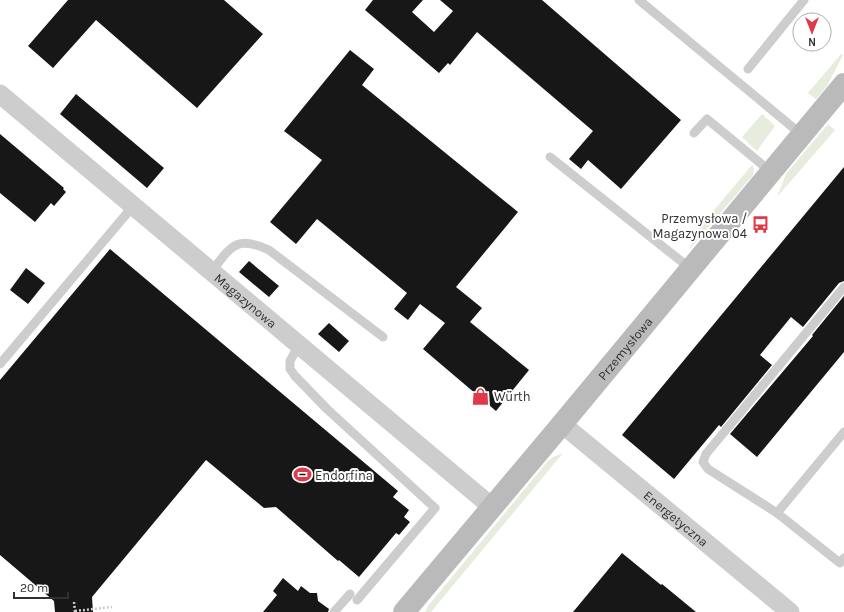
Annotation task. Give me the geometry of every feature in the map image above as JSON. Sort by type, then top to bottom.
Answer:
[{"type":"street","name":"Przemysłowa","points":[[404,612],[844,84]]},
{"type":"street","name":"Magazynowa","points":[[0,94],[492,507]]},
{"type":"street","name":"Energetyczna","points":[[562,424],[790,612]]},
{"type":"lane","points":[[639,0],[802,135]]},
{"type":"lane","points":[[748,69],[804,0]]},
{"type":"lane","points":[[694,133],[707,119],[771,172]]},
{"type":"lane","points":[[550,157],[690,269]]},
{"type":"lane","points":[[0,364],[134,205]]},
{"type":"lane","points":[[212,271],[226,253],[235,246],[242,242],[255,243],[269,250],[383,337]]},
{"type":"lane","points":[[844,287],[706,454],[703,462],[708,469],[777,513],[840,563],[844,558]]},
{"type":"lane","points":[[299,345],[290,361],[290,368],[295,376],[327,409],[435,508],[354,597],[334,612]]},
{"type":"lane","points":[[777,513],[844,432]]},
{"type":"path","points":[[74,602],[75,612],[112,608]]},
{"type":"shaded area","points":[[841,54],[843,55],[827,86],[816,99],[808,93]]},
{"type":"shaded area","points":[[762,114],[775,126],[757,151],[742,137]]},
{"type":"shaded area","points":[[828,124],[835,130],[777,197],[786,174]]},
{"type":"shaded area","points":[[752,165],[754,169],[753,175],[689,250],[699,228]]},
{"type":"shaded area","points":[[563,453],[431,612],[425,612],[428,606],[547,462],[553,457]]},
{"type":"building","points":[[68,0],[224,0],[263,34],[197,108],[96,20],[53,68],[28,46]]},
{"type":"building","points":[[373,0],[423,0],[412,12],[434,32],[453,11],[440,0],[542,0],[681,120],[621,189],[588,160],[581,169],[569,159],[593,131],[477,32],[450,65],[448,63],[439,73],[365,10]]},
{"type":"building","points":[[350,50],[374,69],[362,85],[518,212],[456,287],[482,308],[470,322],[529,370],[496,411],[423,349],[445,323],[420,304],[408,320],[394,309],[407,293],[317,219],[296,244],[270,222],[322,160],[284,131]]},
{"type":"building","points":[[76,94],[164,168],[147,188],[60,114]]},
{"type":"building","points":[[0,134],[64,188],[63,189],[66,192],[54,206],[51,203],[35,222],[0,193]]},
{"type":"building","points":[[844,167],[844,281],[839,283],[803,327],[791,317],[760,355],[772,365],[721,427],[719,425],[674,479],[622,435]]},
{"type":"building","points":[[110,249],[398,491],[393,497],[409,510],[404,517],[410,522],[399,535],[396,533],[359,577],[339,560],[338,561],[276,507],[264,508],[206,460],[92,597],[93,612],[55,612],[54,601],[0,555],[0,380]]},
{"type":"building","points":[[249,261],[279,286],[269,297],[239,272]]},
{"type":"building","points":[[26,268],[45,283],[28,304],[10,290]]},
{"type":"building","points":[[844,296],[844,352],[757,457],[730,434],[813,336],[812,335]]},
{"type":"building","points":[[329,323],[349,341],[339,352],[318,334]]},
{"type":"building","points":[[622,553],[661,585],[662,584],[696,612],[573,612]]},
{"type":"building","points":[[283,578],[298,591],[301,586],[310,593],[317,593],[318,601],[329,609],[328,612],[263,612],[277,595],[273,591]]},
{"type":"place","name":"Przemysłowa / Magazynowa 04","points":[[760,225]]},
{"type":"place","name":"Würth","points":[[481,396]]},
{"type":"place","name":"Endorfina","points":[[302,475]]}]
